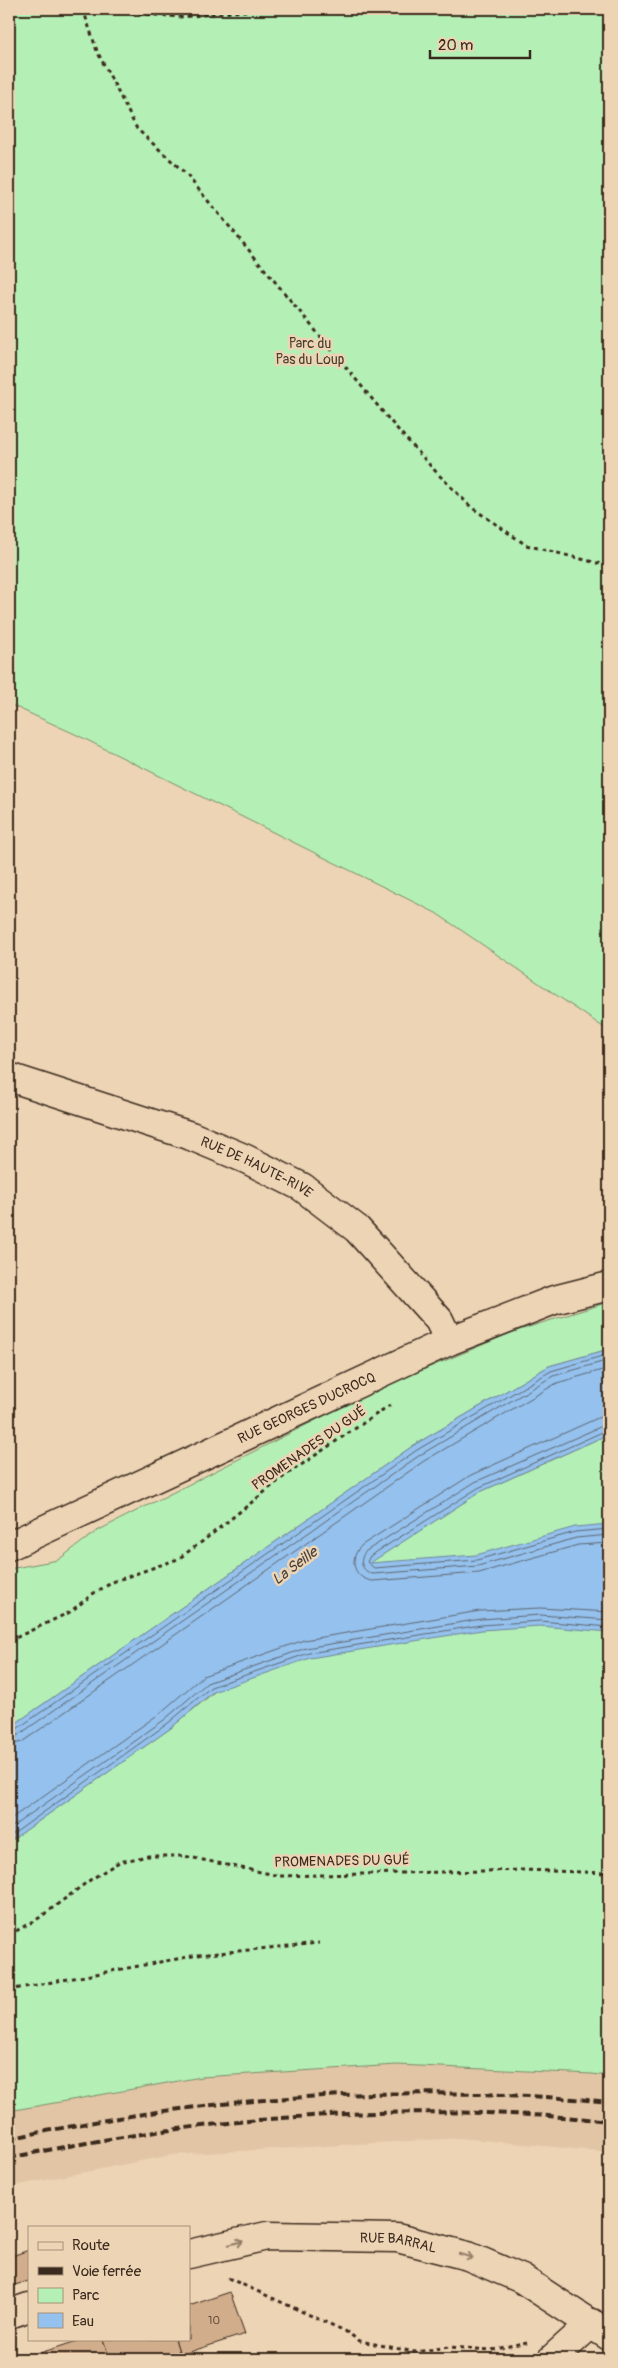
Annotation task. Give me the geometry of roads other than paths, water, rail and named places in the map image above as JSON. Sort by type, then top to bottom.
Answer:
[{"type":"street","name":"RUE DE HAUTE-RIVE","points":[[9,1077],[191,1136],[246,1159],[302,1187],[357,1229],[439,1320],[449,1341]]},
{"type":"street","name":"RUE GEORGES DUCROCQ","points":[[9,1546],[449,1341],[554,1300],[609,1286]]},
{"type":"street","name":"RUE BARRAL","points":[[190,2254],[267,2236],[396,2238],[468,2256],[522,2278],[601,2330]]},
{"type":"street","points":[[9,2314],[28,2307]]},
{"type":"street","points":[[559,2354],[601,2330]]},
{"type":"water","name":"La Seille","points":[[609,1349],[609,1434],[480,1492],[370,1563],[476,1555],[575,1527],[609,1524],[609,1632],[540,1626],[482,1630],[310,1658],[213,1692],[171,1728],[9,1842],[9,1728],[414,1445],[549,1366]]},
{"type":"railway","points":[[9,2139],[83,2124],[158,2112],[232,2103],[308,2097],[458,2094],[534,2096],[609,2102]]},
{"type":"railway","points":[[9,2158],[158,2132],[308,2116],[458,2112],[609,2121]]},
{"type":"park label","name":"Parc du Pas du Loup","points":[[310,352]]}]
